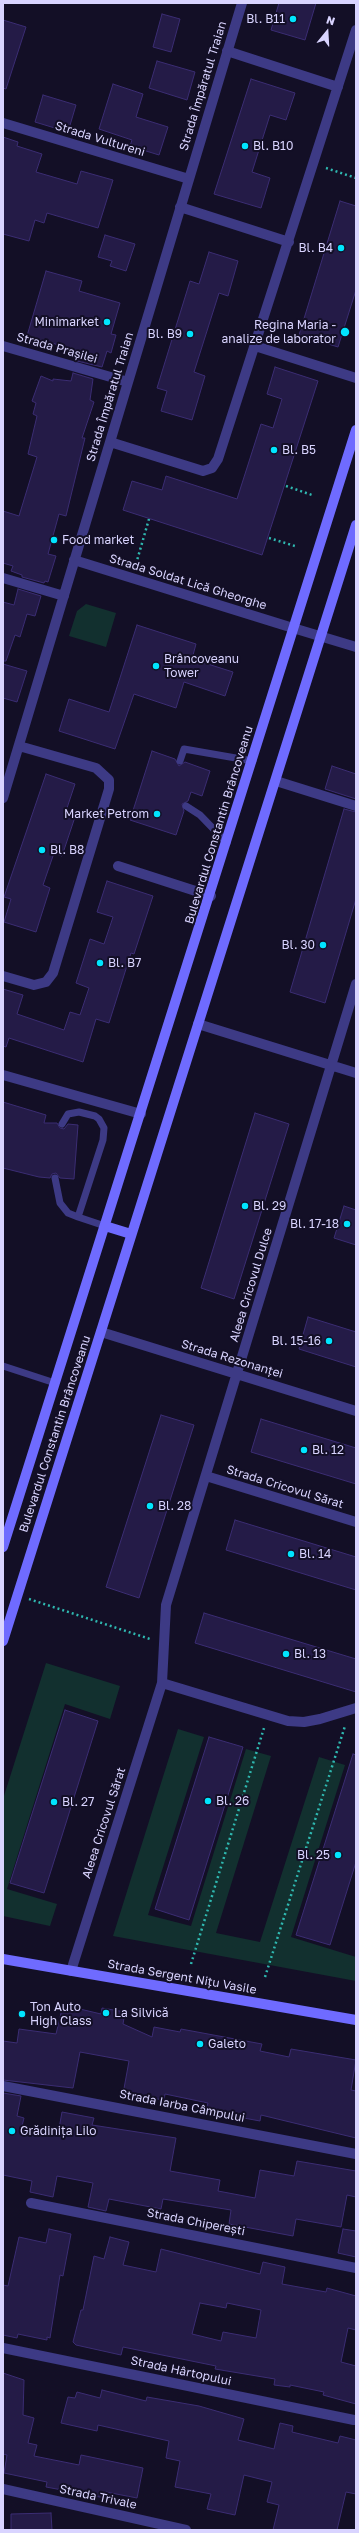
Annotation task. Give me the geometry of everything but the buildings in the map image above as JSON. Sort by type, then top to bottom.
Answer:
[{"type":"main road","name":"Bulevardul Constantin Brâncoveanu","points":[[3,1547],[211,896],[293,628],[356,430]]},
{"type":"main road","name":"Bulevardul Constantin Brâncoveanu","points":[[3,1641],[356,525]]},
{"type":"main road","points":[[105,1226],[131,1234]]},
{"type":"main road","name":"Strada Sergent Nițu Vasile","points":[[3,1959],[356,2020]]},
{"type":"street","name":"Strada Împăratul Traian","points":[[3,798],[242,3]]},
{"type":"street","points":[[110,442],[203,471],[212,468],[218,459],[356,30]]},
{"type":"street","points":[[227,51],[338,87]]},
{"type":"street","name":"Strada Vultureni","points":[[3,123],[189,179]]},
{"type":"street","points":[[180,207],[289,242]]},
{"type":"street","name":"Strada Prașilei","points":[[3,346],[128,382]]},
{"type":"street","points":[[255,346],[356,378]]},
{"type":"street","name":"Strada Soldat Lică Gheorghe","points":[[74,560],[356,647]]},
{"type":"street","points":[[3,578],[64,596]]},
{"type":"street","points":[[3,976],[34,985],[46,982],[53,973],[109,789],[109,780],[104,773],[96,768],[18,746]]},
{"type":"street","points":[[276,781],[356,806]]},
{"type":"street","points":[[118,866],[211,896]]},
{"type":"street","name":"Aleea Cricovul Dulce","points":[[237,1374],[356,984]]},
{"type":"street","points":[[198,1024],[356,1073]]},
{"type":"street","points":[[3,1075],[141,1114]]},
{"type":"street","name":"Strada Rezonanței","points":[[101,1332],[356,1411]]},
{"type":"street","name":"Aleea Cricovul Sărat","points":[[71,1971],[162,1683],[166,1605],[237,1374]]},
{"type":"street","name":"Strada Cricovul Sărat","points":[[206,1476],[356,1522]]},
{"type":"street","points":[[162,1683],[268,1716],[304,1722],[353,1709]]},
{"type":"street","name":"Strada Iarba Câmpului","points":[[3,2086],[356,2154]]},
{"type":"street","name":"Strada Chiperești","points":[[31,2203],[356,2268]]},
{"type":"street","name":"Strada Hârtopului","points":[[3,2348],[354,2420]]},
{"type":"street","name":"Strada Trivale","points":[[3,2489],[186,2530]]},
{"type":"lane","points":[[180,761],[184,749],[253,761]]},
{"type":"lane","points":[[186,806],[200,815],[227,843]]},
{"type":"lane","points":[[62,1124],[68,1114],[79,1112],[95,1116],[99,1119],[104,1128],[103,1140],[78,1218]]},
{"type":"lane","points":[[55,1178],[60,1203],[68,1212],[78,1218],[105,1226]]},
{"type":"lane","points":[[3,1366],[55,1384]]},
{"type":"path","points":[[313,164],[356,178]]},
{"type":"path","points":[[286,486],[312,495]]},
{"type":"path","points":[[132,578],[149,519]]},
{"type":"path","points":[[269,538],[295,546]]},
{"type":"path","points":[[18,1595],[163,1643]]},
{"type":"path","points":[[265,1978],[353,1709]]},
{"type":"path","points":[[191,1964],[268,1716]]},
{"type":"green space","points":[[86,604],[116,613],[106,647],[69,636],[77,611]]},
{"type":"green space","points":[[46,1663],[120,1686],[110,1719],[65,1704],[7,1889],[57,1904],[50,1926],[3,1916],[3,1799]]},
{"type":"green space","points":[[178,1729],[204,1737],[148,1915],[191,1926],[246,1749],[271,1756],[216,1933],[260,1942],[319,1757],[345,1765],[291,1937],[356,1957],[356,1981],[113,1936]]},
{"type":"place","name":"Bl. B11","points":[[293,19]]},
{"type":"place","name":"Bl. B10","points":[[245,146]]},
{"type":"place","name":"Bl. B4","points":[[341,248]]},
{"type":"place","name":"Minimarket","points":[[107,322]]},
{"type":"place","name":"Regina Maria - analize de laborator","points":[[345,332]]},
{"type":"place","name":"Bl. B9","points":[[190,334]]},
{"type":"place","name":"Bl. B5","points":[[274,450]]},
{"type":"place","name":"Food market","points":[[54,540]]},
{"type":"place","name":"Brâncoveanu Tower","points":[[156,666]]},
{"type":"place","name":"Market Petrom","points":[[157,814]]},
{"type":"place","name":"Bl. B8","points":[[42,850]]},
{"type":"place","name":"Bl. 30","points":[[323,945]]},
{"type":"place","name":"Bl. B7","points":[[100,963]]},
{"type":"place","name":"Bl. 29","points":[[245,1206]]},
{"type":"place","name":"Bl. 17-18","points":[[347,1224]]},
{"type":"place","name":"Bl. 15-16","points":[[329,1341]]},
{"type":"place","name":"Bl. 12","points":[[304,1450]]},
{"type":"place","name":"Bl. 28","points":[[150,1506]]},
{"type":"place","name":"Bl. 14","points":[[291,1554]]},
{"type":"place","name":"Bl. 13","points":[[286,1654]]},
{"type":"place","name":"Bl. 26","points":[[208,1801]]},
{"type":"place","name":"Bl. 27","points":[[54,1802]]},
{"type":"place","name":"Bl. 25","points":[[338,1855]]},
{"type":"place","name":"La Silvică","points":[[106,2013]]},
{"type":"place","name":"Ton Auto High Class","points":[[22,2014]]},
{"type":"place","name":"Galeto","points":[[200,2044]]},
{"type":"place","name":"Grădinița Lilo","points":[[12,2131]]}]
